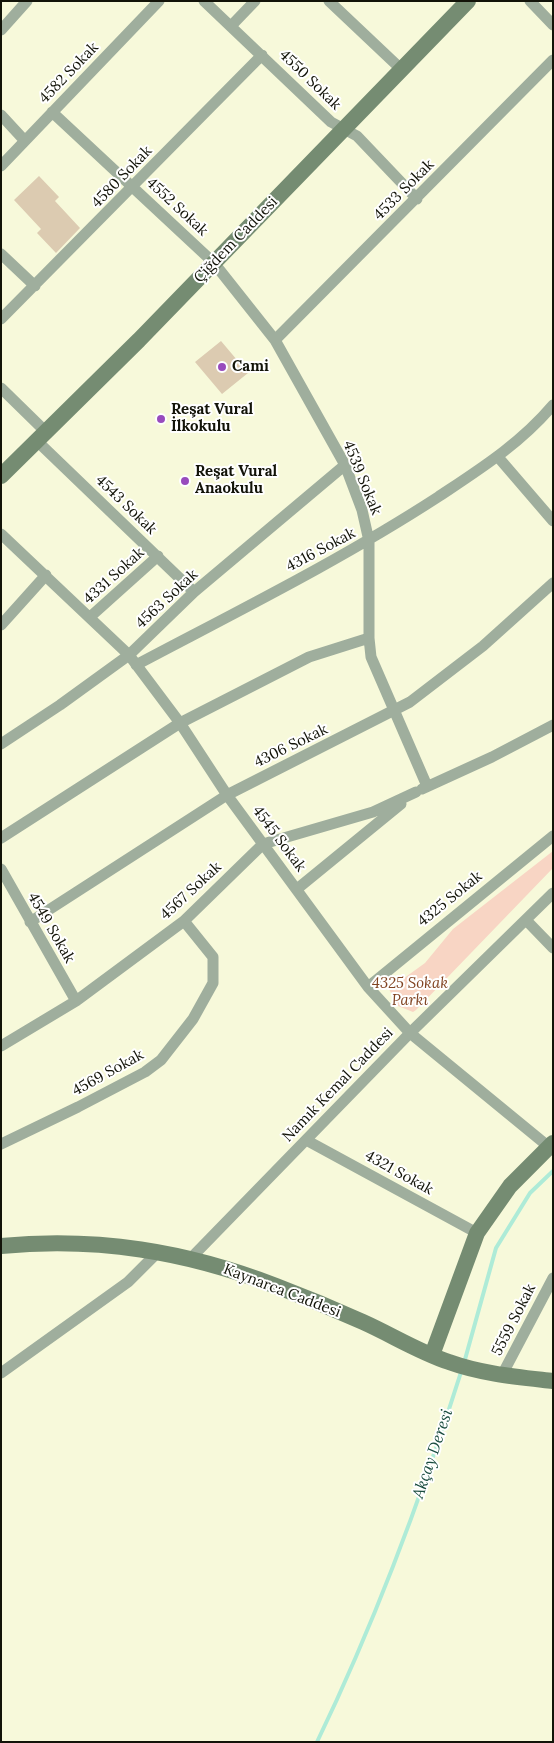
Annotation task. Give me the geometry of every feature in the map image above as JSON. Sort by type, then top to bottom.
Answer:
[{"type":"street","points":[[1,30],[27,1]]},
{"type":"street","name":"4582 Sokak","points":[[1,166],[26,142],[52,112],[158,1]]},
{"type":"street","name":"4550 Sokak","points":[[204,1],[331,122],[357,136],[417,199]]},
{"type":"street","points":[[231,26],[255,1]]},
{"type":"street","points":[[329,1],[402,70]]},
{"type":"street","name":"Çiğdem Caddesi","points":[[1,476],[214,263],[468,1]]},
{"type":"street","points":[[530,1],[553,25]]},
{"type":"street","name":"4580 Sokak","points":[[1,319],[134,187],[262,55]]},
{"type":"street","name":"4533 Sokak","points":[[275,340],[552,63]]},
{"type":"street","name":"4552 Sokak","points":[[52,112],[214,263]]},
{"type":"street","points":[[1,115],[26,142]]},
{"type":"street","points":[[1,254],[35,286]]},
{"type":"street","name":"4539 Sokak","points":[[214,263],[275,340],[345,465],[362,510],[369,542],[369,638],[371,657],[427,786]]},
{"type":"street","name":"4543 Sokak","points":[[1,388],[41,436],[194,592]]},
{"type":"street","name":"4316 Sokak","points":[[136,665],[369,542],[498,457],[532,430],[553,405]]},
{"type":"street","points":[[498,457],[553,521]]},
{"type":"street","name":"4563 Sokak","points":[[1,744],[60,706],[129,655],[194,592],[345,465]]},
{"type":"street","name":"4545 Sokak","points":[[1,534],[129,655],[180,723],[227,794],[368,987],[410,1034],[551,1145]]},
{"type":"street","name":"4331 Sokak","points":[[90,618],[158,556]]},
{"type":"street","points":[[1,625],[46,575]]},
{"type":"street","name":"4306 Sokak","points":[[30,922],[227,794],[394,712],[422,694],[482,646],[553,583]]},
{"type":"street","points":[[1,838],[180,723],[309,657],[369,638]]},
{"type":"street","points":[[297,889],[416,792],[492,757],[553,725]]},
{"type":"street","name":"4567 Sokak","points":[[1,1046],[76,1001],[184,921],[263,844],[372,812],[416,792]]},
{"type":"street","name":"4325 Sokak","points":[[368,987],[553,836]]},
{"type":"street","name":"4549 Sokak","points":[[1,869],[5,884],[30,922],[76,1001]]},
{"type":"street","name":"Namık Kemal Caddesi","points":[[191,1258],[410,1034],[553,893]]},
{"type":"street","points":[[526,920],[553,948]]},
{"type":"street","name":"4569 Sokak","points":[[1,1144],[93,1100],[145,1072],[161,1060],[194,1019],[213,983],[213,957],[184,921]]},
{"type":"street","name":"4321 Sokak","points":[[306,1140],[477,1233]]},
{"type":"street","points":[[432,1355],[477,1233],[510,1186],[551,1145]]},
{"type":"street","name":"Kaynarca Caddesi","points":[[1,1246],[85,1243],[133,1247],[191,1258],[274,1286],[363,1322],[457,1365],[502,1375],[553,1382]]},
{"type":"street","points":[[1,1373],[128,1282],[159,1251]]},
{"type":"street","name":"5559 Sokak","points":[[502,1375],[553,1278]]},
{"type":"green space","name":"4325 Sokak Parkı","points":[[553,851],[553,868],[416,1010],[413,1012],[398,1006],[389,989],[425,963],[453,929]]},
{"type":"building","points":[[39,176],[59,197],[55,201],[80,228],[56,253],[37,233],[41,229],[14,200]]},
{"type":"building","name":"Cami","points":[[221,341],[248,373],[222,394],[195,362]]},
{"type":"waterway","name":"Akçay Deresi","points":[[464,1363],[496,1248],[530,1193],[553,1171]]},
{"type":"waterway","name":"Akçay Deresi","points":[[317,1742],[378,1605],[431,1464],[462,1369]]},
{"type":"place","name":"Cami","points":[[222,367]]},
{"type":"place","name":"Reşat Vural İlkokulu","points":[[161,419]]},
{"type":"place","name":"Reşat Vural Anaokulu","points":[[185,481]]}]
